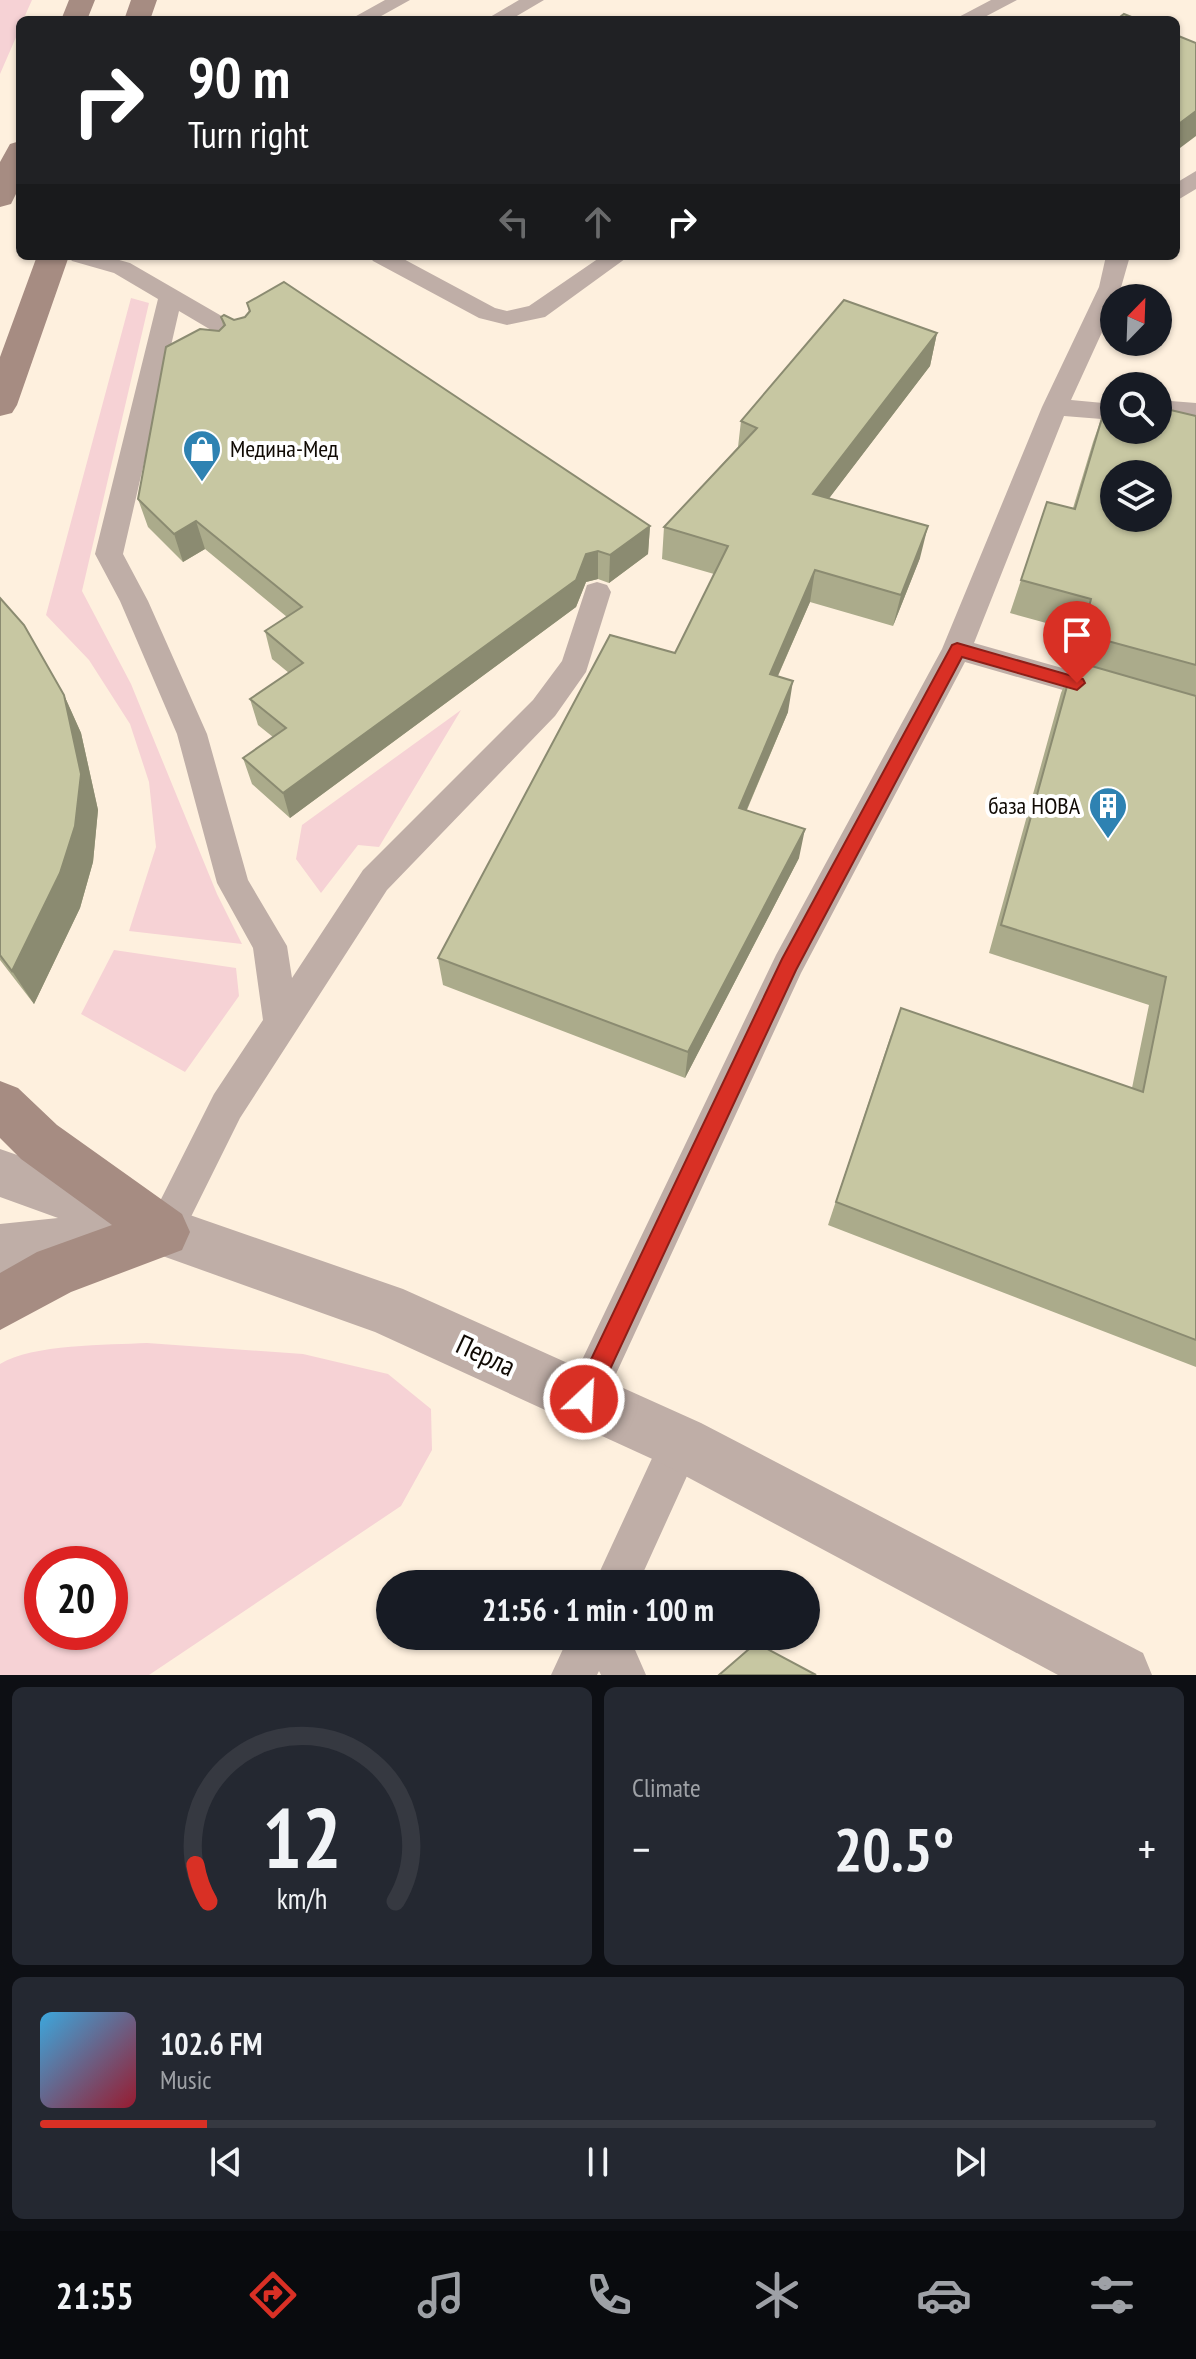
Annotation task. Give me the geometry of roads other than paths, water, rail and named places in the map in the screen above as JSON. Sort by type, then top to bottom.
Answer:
[{"type":"main road","points":[[0,198],[16,160]]},
{"type":"main road","points":[[0,405],[52,260]]},
{"type":"main road","points":[[0,1104],[39,1142],[164,1232]]},
{"type":"main road","points":[[0,1303],[56,1271],[164,1232]]},
{"type":"street","name":"Перла","points":[[0,1173],[384,1308],[681,1443],[1121,1675]]},
{"type":"street","points":[[0,1250],[164,1232]]},
{"type":"lane","points":[[367,16],[400,0]]},
{"type":"lane","points":[[503,16],[534,0]]},
{"type":"lane","points":[[972,16],[1007,0]]},
{"type":"lane","points":[[1180,191],[1196,178]]},
{"type":"lane","points":[[94,260],[122,268],[242,338]]},
{"type":"lane","points":[[388,260],[487,313],[507,318],[537,312],[611,260]]},
{"type":"lane","points":[[584,1399],[788,965],[957,649],[1055,407],[1111,287],[1117,260]]},
{"type":"lane","points":[[171,295],[217,352]]},
{"type":"lane","points":[[171,295],[109,554],[134,601],[192,734],[233,883],[270,946],[281,1023]]},
{"type":"lane","points":[[1055,407],[1100,411]]},
{"type":"lane","points":[[1172,409],[1196,411]]},
{"type":"lane","points":[[164,1232],[227,1106],[375,880],[544,708],[576,664],[597,592]]},
{"type":"lane","points":[[496,758],[562,657],[570,612]]},
{"type":"lane","points":[[957,649],[1136,700]]},
{"type":"lane","points":[[622,1570],[681,1443]]},
{"type":"lane","points":[[573,1675],[586,1650]]},
{"type":"lane","points":[[612,1650],[624,1675]]},
{"type":"place","name":"Медина-Мед","points":[[202,483]]},
{"type":"place","name":"база НОВА","points":[[1108,840]]}]
